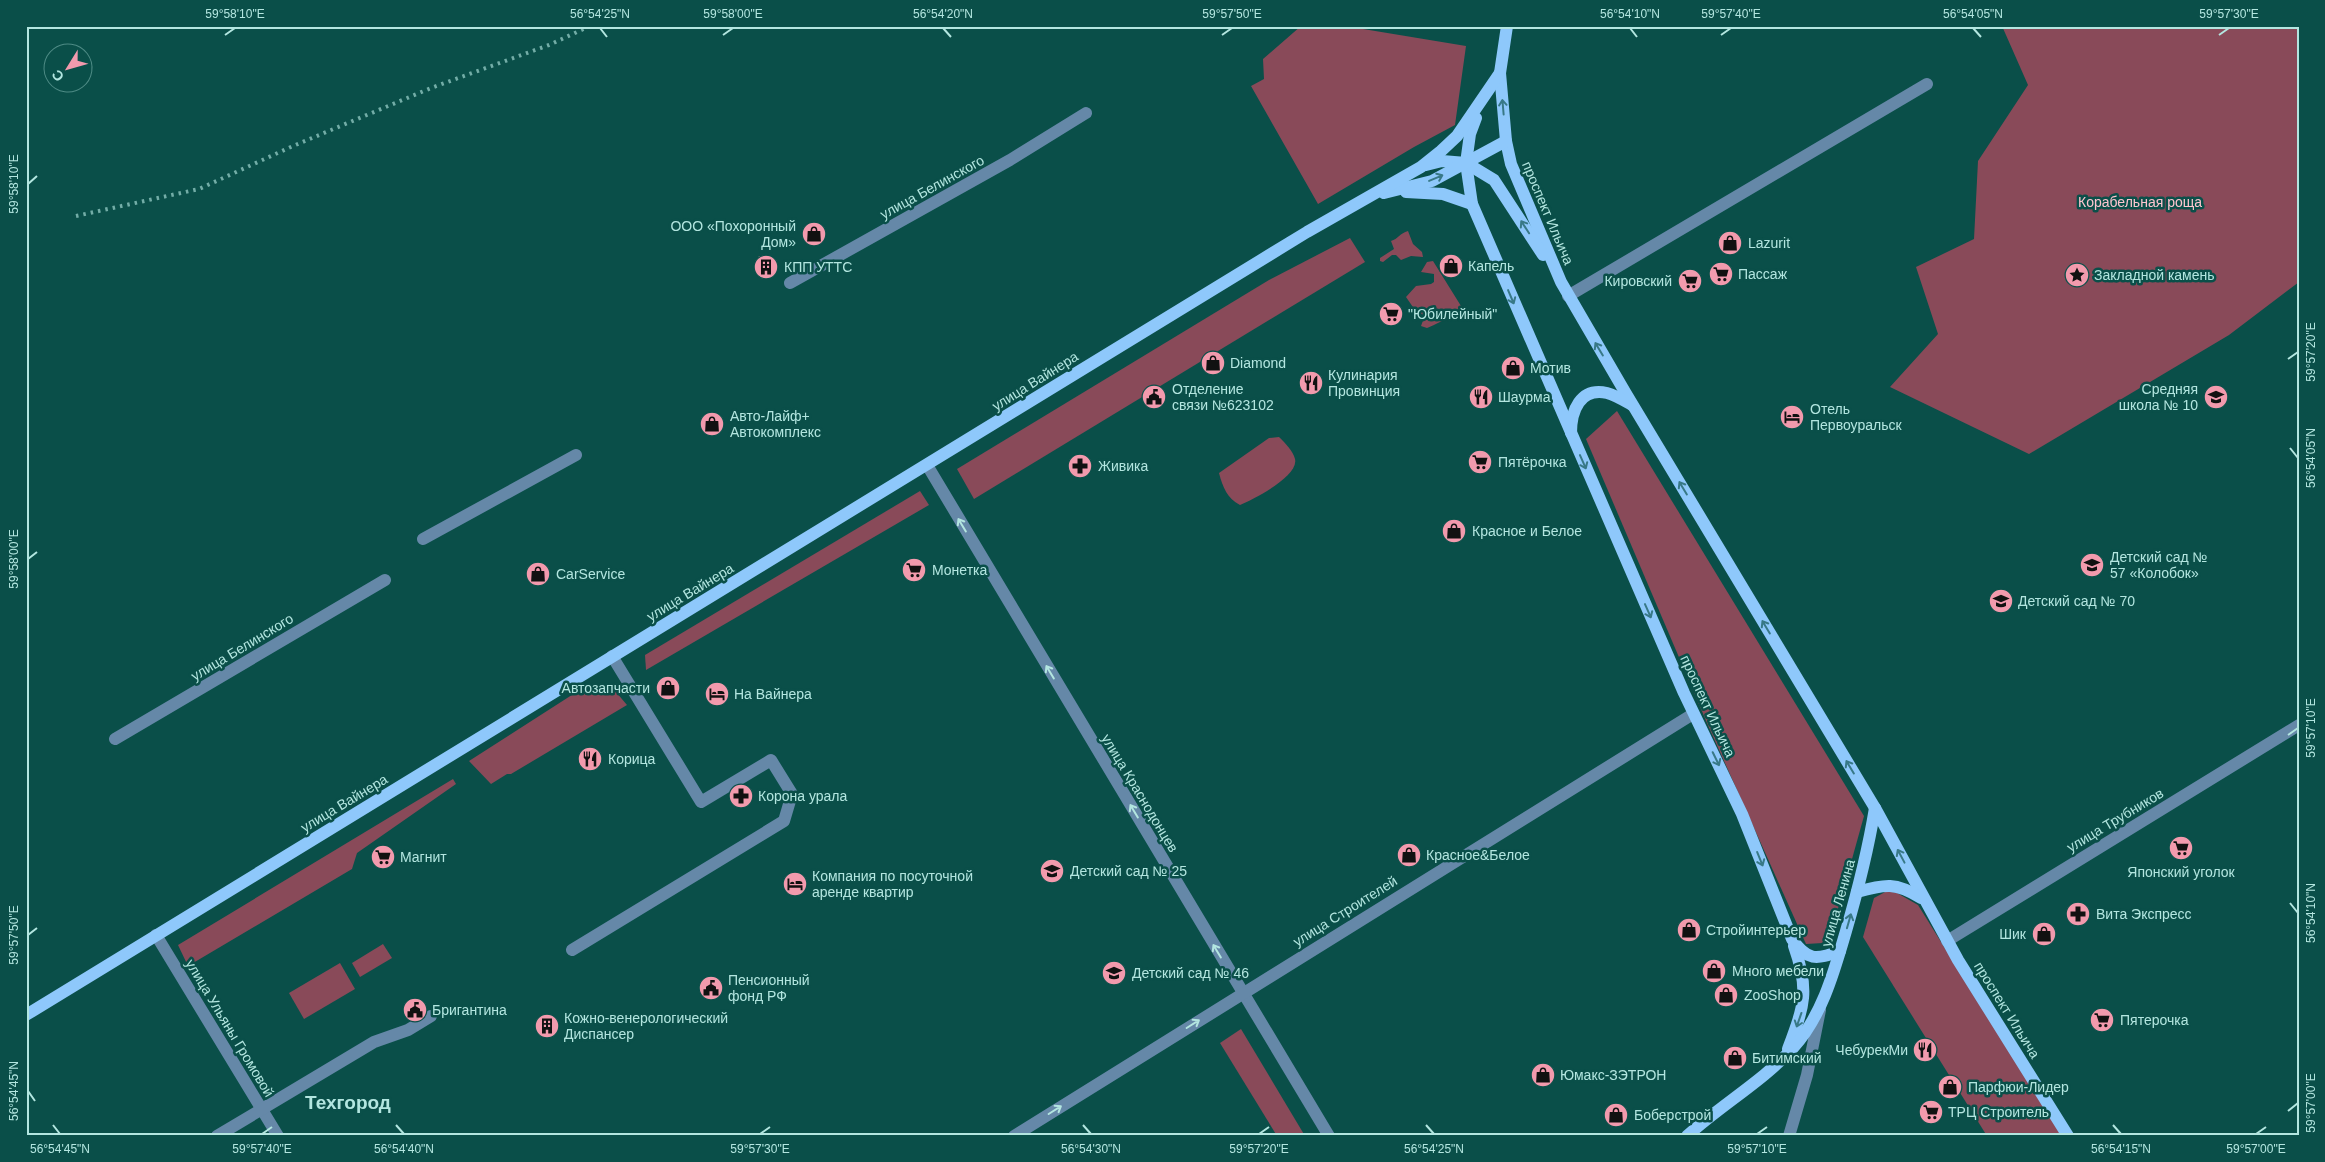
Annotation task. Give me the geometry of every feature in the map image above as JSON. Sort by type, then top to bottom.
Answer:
[{"type":"main road","points":[[1500,73],[1507,26]]},
{"type":"main road","name":"проспект Ильича","points":[[1500,73],[1506,141],[1511,164],[1568,296],[1875,808],[1947,941],[2068,1136]]},
{"type":"main road","name":"проспект Ильича","points":[[1500,73],[1472,125],[1466,163],[1472,204],[1694,714],[1742,814],[1792,939],[1801,952],[1808,956],[1817,957],[1840,950]]},
{"type":"main road","name":"улица Вайнера","points":[[26,1015],[1307,232],[1421,167],[1457,136],[1500,73]]},
{"type":"main road","name":"улица Вайнера","points":[[1370,196],[1432,181],[1506,141]]},
{"type":"main road","name":"проспект Ильича","points":[[1421,167],[1442,161],[1466,163],[1494,180],[1561,282]]},
{"type":"main road","points":[[1390,192],[1443,194],[1472,204]]},
{"type":"main road","points":[[1571,435],[1571,419],[1578,402],[1589,393],[1607,393],[1632,405]]},
{"type":"main road","name":"улица Ленина","points":[[1688,1136],[1785,1056],[1805,1034],[1821,1004],[1858,892],[1875,808]]},
{"type":"main road","points":[[1858,892],[1885,885],[1907,889],[1924,899]]},
{"type":"main road","name":"улица Ленина","points":[[1785,1056],[1800,1018],[1804,987],[1804,974],[1792,939]]},
{"type":"street","points":[[1568,296],[1927,84]]},
{"type":"street","name":"улица Белинского","points":[[790,283],[1010,160],[1086,113]]},
{"type":"street","points":[[423,540],[576,455]]},
{"type":"street","name":"улица Краснодонцев","points":[[927,465],[1329,1136]]},
{"type":"street","name":"улица Белинского","points":[[115,740],[385,580]]},
{"type":"street","points":[[572,950],[784,821],[792,794],[771,760],[701,802],[612,656]]},
{"type":"street","name":"улица Строителей","points":[[1014,1136],[1242,992],[1694,714]]},
{"type":"street","name":"улица Трубников","points":[[1947,941],[2299,725]]},
{"type":"street","name":"улица Ульяны Громовой","points":[[156,935],[278,1136]]},
{"type":"street","name":"улица Ленина","points":[[1789,1136],[1808,1076],[1821,1004]]},
{"type":"street","points":[[217,1136],[374,1042],[408,1030],[431,1016]]},
{"type":"green space","points":[[1301,26],[1345,26],[1466,46],[1455,125],[1318,204],[1251,86],[1264,79],[1263,59]]},
{"type":"green space","name":"Корабельная роща","points":[[2002,26],[2299,26],[2299,282],[2229,335],[2029,454],[1890,387],[1938,334],[1916,267],[1974,239],[1978,161],[2028,85]]},
{"type":"green space","points":[[1408,231],[1413,244],[1422,252],[1423,257],[1411,256],[1401,260],[1396,255],[1392,255],[1383,262],[1380,261],[1380,258],[1394,249],[1391,241]]},
{"type":"green space","points":[[1350,238],[1365,262],[974,499],[957,469],[1269,280]]},
{"type":"green space","points":[[1433,261],[1461,306],[1451,315],[1427,328],[1421,326],[1425,315],[1417,313],[1406,297],[1416,286],[1434,282],[1434,274],[1421,272],[1427,262]]},
{"type":"green space","points":[[1617,411],[1864,816],[1830,938],[1823,943],[1806,944],[1707,723],[1586,439]]},
{"type":"green space","points":[[1279,437],[1295,459],[1290,473],[1274,486],[1240,505],[1226,492],[1219,473],[1269,438]]},
{"type":"green space","points":[[920,491],[929,505],[646,670],[645,655]]},
{"type":"green space","points":[[589,684],[610,685],[627,705],[491,784],[469,761]]},
{"type":"green space","points":[[453,779],[456,784],[357,853],[352,869],[188,966],[178,945]]},
{"type":"green space","points":[[1887,891],[1897,893],[1918,905],[2062,1136],[1987,1136],[1863,937],[1874,898]]},
{"type":"green space","points":[[383,944],[392,958],[360,977],[352,963]]},
{"type":"green space","points":[[340,963],[355,989],[304,1019],[289,993]]},
{"type":"green space","points":[[1241,1029],[1305,1136],[1277,1136],[1220,1043]]},
{"type":"railway","points":[[76,216],[199,189],[293,146],[431,88],[549,45],[590,26]]},
{"type":"place","name":"ООО «Похоронный Дом»","points":[[814,234]]},
{"type":"place","name":"Lazurit","points":[[1730,243]]},
{"type":"place","name":"Капель","points":[[1451,266]]},
{"type":"place","name":"КПП УТТС","points":[[766,267]]},
{"type":"place","name":"Пассаж","points":[[1721,274]]},
{"type":"place","name":"Закладной камень","points":[[2077,275]]},
{"type":"place","name":"Кировский","points":[[1690,281]]},
{"type":"place","name":"\"Юбилейный\"","points":[[1391,314]]},
{"type":"place","name":"Diamond","points":[[1213,363]]},
{"type":"place","name":"Мотив","points":[[1513,368]]},
{"type":"place","name":"Кулинария Провинция","points":[[1311,383]]},
{"type":"place","name":"Отделение связи №623102","points":[[1154,397]]},
{"type":"place","name":"Шаурма","points":[[1481,397]]},
{"type":"place","name":"Средняя школа № 10","points":[[2216,397]]},
{"type":"place","name":"Отель Первоуральск","points":[[1792,417]]},
{"type":"place","name":"Авто-Лайф+ Автокомплекс","points":[[712,424]]},
{"type":"place","name":"Пятёрочка","points":[[1480,462]]},
{"type":"place","name":"Живика","points":[[1080,466]]},
{"type":"place","name":"Красное и Белое","points":[[1454,531]]},
{"type":"place","name":"Детский сад № 57 «Колобок»","points":[[2092,565]]},
{"type":"place","name":"Монетка","points":[[914,570]]},
{"type":"place","name":"CarService","points":[[538,574]]},
{"type":"place","name":"Детский сад № 70","points":[[2001,601]]},
{"type":"place","name":"Автозапчасти","points":[[668,688]]},
{"type":"place","name":"На Вайнера","points":[[717,694]]},
{"type":"place","name":"Корица","points":[[590,759]]},
{"type":"place","name":"Корона урала","points":[[741,796]]},
{"type":"place","name":"Японский уголок","points":[[2181,848]]},
{"type":"place","name":"Красное&Белое","points":[[1409,855]]},
{"type":"place","name":"Магнит","points":[[383,857]]},
{"type":"place","name":"Детский сад № 25","points":[[1052,871]]},
{"type":"place","name":"Компания по посуточной аренде квартир","points":[[795,884]]},
{"type":"place","name":"Вита Экспресс","points":[[2078,914]]},
{"type":"place","name":"Стройинтерьер","points":[[1689,930]]},
{"type":"place","name":"Шик","points":[[2044,934]]},
{"type":"place","name":"Много мебели","points":[[1714,971]]},
{"type":"place","name":"Детский сад № 46","points":[[1114,973]]},
{"type":"place","name":"Пенсионный фонд РФ","points":[[711,988]]},
{"type":"place","name":"ZooShop","points":[[1726,995]]},
{"type":"place","name":"Бригантина","points":[[415,1010]]},
{"type":"place","name":"Пятерочка","points":[[2102,1020]]},
{"type":"place","name":"Кожно-венерологический Диспансер","points":[[547,1026]]},
{"type":"place","name":"ЧебурекМи","points":[[1925,1050]]},
{"type":"place","name":"Битимский","points":[[1735,1058]]},
{"type":"place","name":"Юмакс-ЗЭТРОН","points":[[1543,1075]]},
{"type":"place","name":"Парфюи-Лидер","points":[[1950,1087]]},
{"type":"place","name":"ТРЦ Строитель","points":[[1931,1112]]},
{"type":"place","name":"Боберстрой","points":[[1616,1115]]},
{"type":"district","name":"Техгород","points":[[348,1102]]}]
